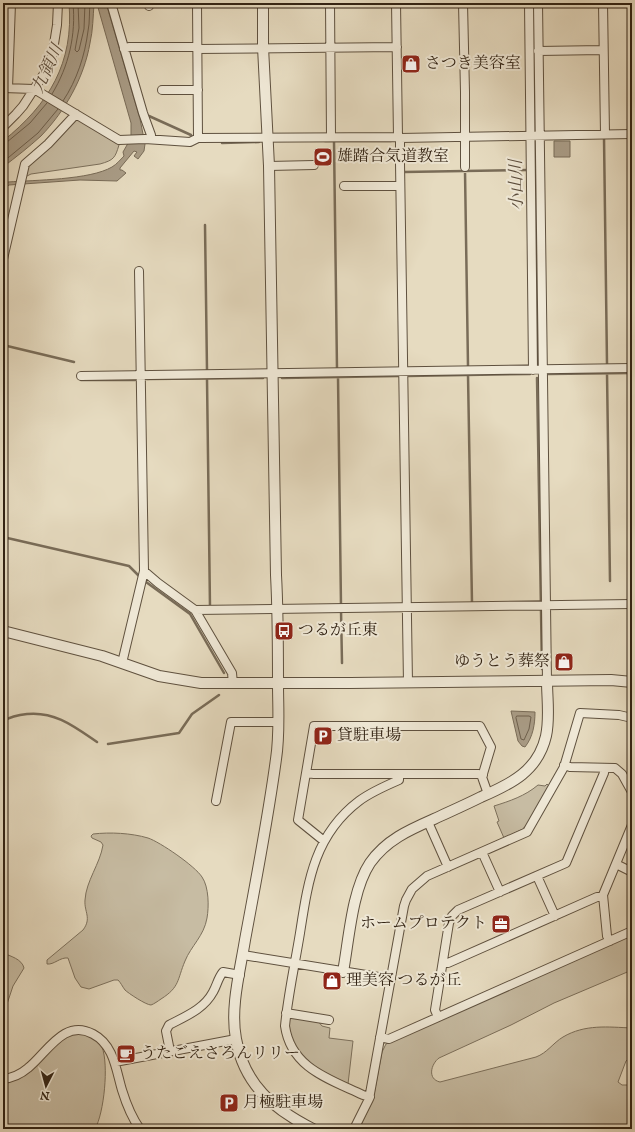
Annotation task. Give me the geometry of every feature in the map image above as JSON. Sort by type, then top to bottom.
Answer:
[{"type":"street","points":[[10,3],[6,88],[38,90],[115,138],[124,140],[148,139],[190,142],[198,138],[399,138],[632,134]]},
{"type":"street","points":[[3,127],[38,90],[51,63],[57,25],[58,3]]},
{"type":"street","points":[[111,3],[143,113],[151,135],[148,139]]},
{"type":"street","points":[[197,3],[198,138]]},
{"type":"street","points":[[263,3],[263,47],[270,166],[279,722],[277,758],[234,1012],[236,1039],[241,1057],[249,1075],[263,1095],[282,1112],[313,1129]]},
{"type":"street","points":[[330,3],[331,137]]},
{"type":"street","points":[[396,3],[408,683]]},
{"type":"street","points":[[463,3],[465,167]]},
{"type":"street","points":[[343,972],[356,899],[361,880],[375,856],[389,843],[405,832],[488,794],[518,778],[531,766],[540,752],[547,728],[538,370],[534,105],[529,3]]},
{"type":"street","points":[[534,105],[538,51],[538,3]]},
{"type":"street","points":[[603,3],[605,134]]},
{"type":"street","points":[[124,49],[129,47],[197,48],[397,46]]},
{"type":"street","points":[[538,51],[604,50]]},
{"type":"street","points":[[162,90],[198,90]]},
{"type":"street","points":[[3,259],[25,164],[48,144],[72,111]]},
{"type":"street","points":[[270,166],[314,165]]},
{"type":"street","points":[[344,186],[400,186]]},
{"type":"street","points":[[122,663],[144,571],[139,271]]},
{"type":"street","points":[[81,376],[632,368]]},
{"type":"street","points":[[144,571],[158,583],[196,610],[232,673],[232,684]]},
{"type":"street","points":[[196,610],[632,604]]},
{"type":"street","points":[[3,631],[79,650],[173,679],[201,683],[278,684],[611,680],[632,682]]},
{"type":"street","points":[[354,1129],[370,1097],[404,906],[409,894],[422,880],[526,832],[564,766],[580,713],[619,715],[632,718]]},
{"type":"street","points":[[216,801],[231,722],[279,722]]},
{"type":"street","points":[[324,841],[298,820],[314,726],[480,726],[491,747],[482,777],[488,794]]},
{"type":"street","points":[[564,766],[615,768],[619,771],[632,792]]},
{"type":"street","points":[[438,1017],[435,1010],[449,923],[452,916],[458,910],[566,863],[604,773],[604,768]]},
{"type":"street","points":[[306,773],[483,775]]},
{"type":"street","points":[[370,1097],[316,1072],[302,1062],[294,1053],[288,1042],[284,1026],[308,883],[314,862],[331,830],[348,810],[369,794],[398,780],[398,774]]},
{"type":"street","points":[[428,822],[448,867]]},
{"type":"street","points":[[610,940],[607,936],[603,897],[632,825]]},
{"type":"street","points":[[482,852],[500,892]]},
{"type":"street","points":[[616,864],[632,872]]},
{"type":"street","points":[[537,876],[555,916]]},
{"type":"street","points":[[443,962],[448,963],[597,897],[603,897]]},
{"type":"street","points":[[380,1037],[388,1039],[632,931]]},
{"type":"street","points":[[243,955],[391,979]]},
{"type":"street","points":[[170,1051],[166,1031],[169,1025],[201,1007],[214,991],[219,977],[223,972],[240,975]]},
{"type":"street","points":[[286,1013],[329,1020]]},
{"type":"street","points":[[3,1079],[29,1068],[62,1035],[75,1030],[83,1030],[96,1036],[109,1050],[115,1062],[122,1091],[133,1118],[140,1129]]},
{"type":"street","points":[[115,1062],[236,1039]]},
{"type":"shaded area","points":[[79,119],[119,145],[113,158],[100,164],[31,174],[25,177],[28,165],[75,120]]},
{"type":"shaded area","points":[[547,784],[549,786],[526,826],[504,838],[497,822],[499,821],[494,806],[523,795],[538,785],[545,786]]},
{"type":"shaded area","points":[[93,834],[128,834],[153,840],[177,855],[198,872],[206,886],[208,908],[207,918],[203,930],[182,968],[175,987],[167,995],[151,1005],[141,1001],[127,992],[118,980],[89,989],[81,987],[75,978],[68,958],[47,964],[47,960],[86,926],[86,893],[103,845],[101,842],[92,838],[91,836]]},
{"type":"shaded area","points":[[632,934],[632,970],[554,1003],[511,1025],[439,1058],[432,1067],[432,1075],[433,1078],[440,1082],[536,1057],[563,1037],[588,1028],[632,1028],[632,1056],[626,1061],[618,1082],[622,1085],[632,1085],[632,1129],[359,1129],[373,1100],[382,1052],[386,1044]]},
{"type":"shaded area","points":[[3,953],[21,962],[24,968],[13,986],[7,1004],[3,1024]]},
{"type":"shaded area","points":[[289,1016],[317,1020],[322,1026],[330,1028],[329,1038],[353,1041],[348,1084],[315,1067],[298,1051],[292,1041],[289,1030]]},
{"type":"shaded area","points":[[82,1033],[98,1042],[102,1047],[104,1055],[105,1077],[103,1101],[95,1129],[3,1129],[3,1081],[6,1081],[69,1034]]},
{"type":"water","points":[[69,3],[106,3],[140,119],[145,144],[144,151],[138,159],[134,156],[137,152],[134,151],[120,168],[120,170],[126,173],[117,181],[80,180],[9,185],[3,190],[3,186],[8,182],[62,179],[90,175],[102,171],[114,166],[124,156],[123,152],[131,138],[131,123],[97,4],[94,4],[92,33],[87,56],[72,93],[58,116],[41,136],[3,167],[3,141],[33,112],[55,81],[67,45]]},
{"type":"water","points":[[554,141],[570,141],[570,157],[554,157]]},
{"type":"water","points":[[511,711],[535,712],[533,730],[525,747],[518,741]]},
{"type":"waterway","points":[[149,116],[191,135]]},
{"type":"waterway","points":[[604,137],[607,364]]},
{"type":"waterway","points":[[325,141],[391,141]]},
{"type":"waterway","points":[[334,141],[337,369]]},
{"type":"waterway","points":[[222,143],[259,142]]},
{"type":"waterway","points":[[404,172],[528,170]]},
{"type":"waterway","points":[[465,171],[468,366]]},
{"type":"waterway","points":[[205,225],[207,370]]},
{"type":"waterway","name":"小山川","points":[[536,302],[537,366]]},
{"type":"waterway","points":[[3,345],[74,362]]},
{"type":"waterway","points":[[607,373],[610,581]]},
{"type":"waterway","points":[[548,374],[632,373]]},
{"type":"waterway","points":[[407,376],[530,374]]},
{"type":"waterway","points":[[468,375],[472,603]]},
{"type":"waterway","points":[[282,378],[399,376]]},
{"type":"waterway","points":[[338,377],[341,606]]},
{"type":"waterway","points":[[147,379],[263,378]]},
{"type":"waterway","points":[[537,378],[542,669]]},
{"type":"waterway","points":[[207,379],[210,607]]},
{"type":"waterway","points":[[81,380],[135,380]]},
{"type":"waterway","points":[[3,537],[129,566],[139,576]]},
{"type":"waterway","points":[[146,582],[190,614],[224,673]]},
{"type":"waterway","points":[[341,610],[342,663]]},
{"type":"waterway","points":[[108,744],[179,733],[192,714],[219,695]]},
{"type":"waterway","points":[[3,721],[11,717],[24,714],[47,715],[64,721],[97,742]]},
{"type":"place","name":"さつき美容室","points":[[411,64]]},
{"type":"place","name":"雄踏合気道教室","points":[[323,157]]},
{"type":"place","name":"つるが丘東","points":[[284,631]]},
{"type":"place","name":"ゆうとう葬祭","points":[[564,662]]},
{"type":"place","name":"貸駐車場","points":[[323,736]]},
{"type":"place","name":"ホームプロテクト","points":[[501,924]]},
{"type":"place","name":"理美容 つるが丘","points":[[332,981]]},
{"type":"place","name":"うたごえさろんリリー","points":[[126,1054]]},
{"type":"place","name":"月極駐車場","points":[[229,1103]]},
{"type":"water label","name":"九領川","points":[[48,69]]}]
